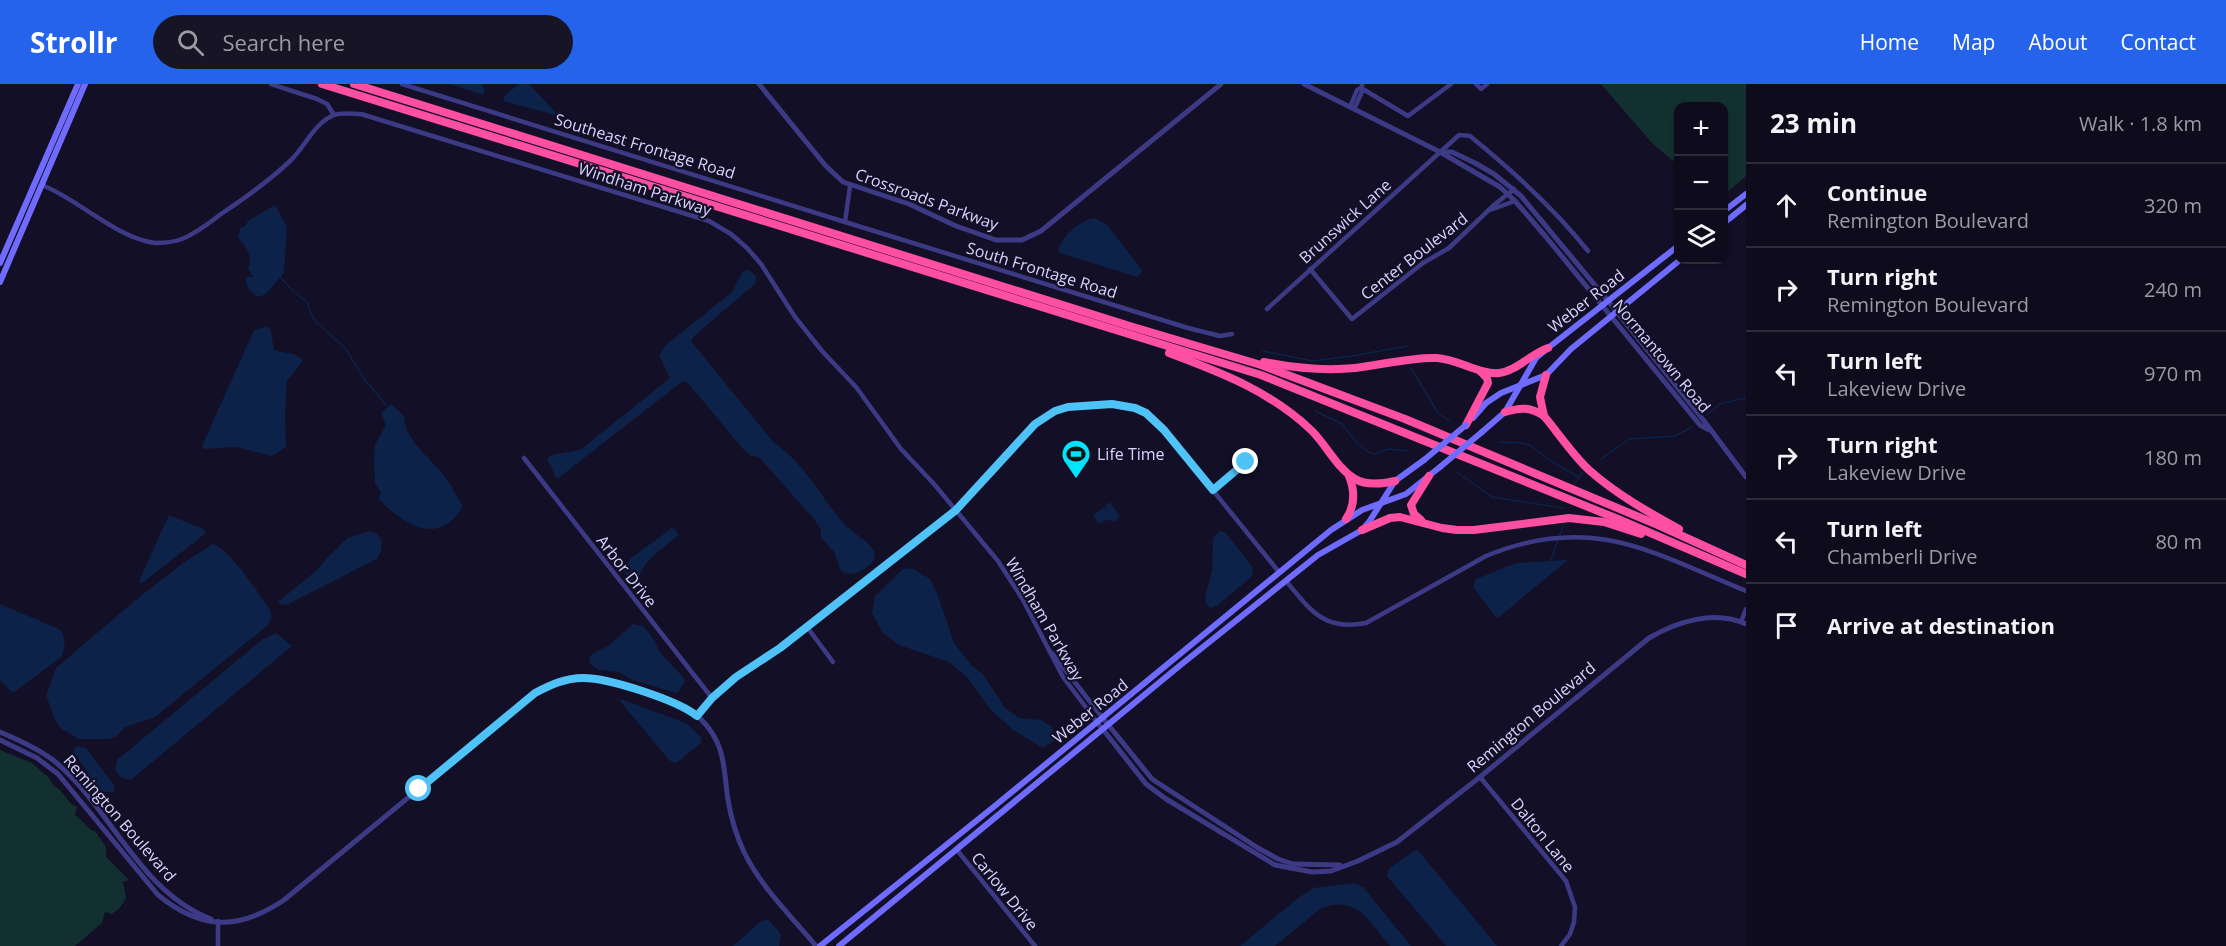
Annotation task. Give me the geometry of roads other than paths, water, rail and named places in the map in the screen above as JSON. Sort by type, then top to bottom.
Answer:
[{"type":"highway","points":[[322,84],[572,163],[880,255],[1261,375],[1618,519],[1746,574]]},
{"type":"highway","points":[[354,84],[1261,365],[1404,419],[1658,525],[1746,565]]},
{"type":"highway","points":[[1133,327],[1243,357],[1296,368],[1354,368],[1436,358],[1456,361],[1495,373],[1507,372],[1534,353],[1548,348]]},
{"type":"highway","points":[[1148,341],[1162,350],[1220,372],[1254,388],[1280,405],[1313,432],[1348,473],[1353,484],[1354,495],[1350,514],[1346,519]]},
{"type":"highway","points":[[1466,425],[1488,383],[1485,374],[1475,368]]},
{"type":"highway","points":[[1544,416],[1540,397],[1546,375]]},
{"type":"highway","points":[[1505,412],[1517,408],[1530,408],[1544,416],[1588,469],[1610,487],[1651,514],[1746,565]]},
{"type":"highway","points":[[1348,473],[1364,483],[1383,484],[1395,481]]},
{"type":"highway","points":[[1429,476],[1411,505],[1414,514],[1430,525]]},
{"type":"highway","points":[[1362,530],[1390,518],[1400,517],[1442,528],[1474,530],[1540,520],[1585,519],[1612,525],[1689,551]]},
{"type":"main road","points":[[0,263],[78,84]]},
{"type":"main road","points":[[0,282],[85,84]]},
{"type":"main road","points":[[1725,210],[1746,194]]},
{"type":"main road","points":[[1728,220],[1746,204]]},
{"type":"main road","name":"Weber Road","points":[[820,946],[1346,519],[1362,510],[1406,494],[1429,476],[1505,412],[1536,358],[1674,249]]},
{"type":"main road","name":"Weber Road","points":[[839,946],[1318,555],[1362,530],[1395,481],[1466,425],[1493,398],[1546,375],[1571,349],[1675,264]]},
{"type":"street","points":[[42,184],[122,231],[140,239],[155,243],[182,239],[196,232],[240,201],[292,160],[319,126],[334,115],[327,104],[317,99],[270,84]]},
{"type":"street","name":"Southeast Frontage Road","points":[[402,84],[845,222]]},
{"type":"street","name":"Crossroads Parkway","points":[[759,84],[825,165],[834,175],[850,186],[909,204],[956,226],[996,240],[1022,240],[1041,231],[1221,84]]},
{"type":"street","name":"Normantown Road","points":[[1304,84],[1440,152],[1508,194],[1606,303],[1617,312],[1746,477]]},
{"type":"street","points":[[1352,108],[1357,90],[1361,86],[1408,116],[1451,84]]},
{"type":"street","points":[[1476,84],[1480,89],[1487,84]]},
{"type":"street","name":"Windham Parkway","points":[[334,115],[361,114],[686,213],[709,221],[731,234],[761,264],[795,316],[826,356],[866,399],[901,450],[934,484],[998,561],[1048,649],[1100,720]]},
{"type":"street","name":"Brunswick Lane","points":[[1267,309],[1460,135],[1470,136],[1529,186],[1566,224],[1588,251]]},
{"type":"street","name":"Normantown Road","points":[[1440,152],[1452,152],[1475,162],[1514,189],[1606,303],[1611,316],[1700,424],[1709,430]]},
{"type":"street","points":[[845,222],[850,186]]},
{"type":"street","name":"Center Boulevard","points":[[1310,269],[1352,320],[1424,263],[1449,248],[1514,189]]},
{"type":"street","name":"Center Boulevard","points":[[1490,210],[1515,201]]},
{"type":"street","name":"South Frontage Road","points":[[845,222],[1198,331],[1220,336],[1232,334]]},
{"type":"street","points":[[697,716],[712,698],[749,667],[774,653],[956,510],[1035,424],[1055,411],[1079,406],[1120,405],[1146,413],[1164,430],[1279,572]]},
{"type":"street","name":"Arbor Drive","points":[[524,458],[712,698]]},
{"type":"street","points":[[1213,490],[1248,461]]},
{"type":"street","points":[[1286,581],[1315,615],[1332,623],[1351,626],[1366,623],[1486,556],[1503,549],[1529,541],[1582,536],[1639,546],[1746,591]]},
{"type":"street","points":[[1744,623],[1746,609]]},
{"type":"street","name":"Remington Boulevard","points":[[1100,720],[1146,784],[1166,800],[1275,865],[1312,872],[1331,871],[1397,842],[1649,638],[1665,628],[1701,618],[1720,618],[1744,623]]},
{"type":"street","points":[[807,627],[833,662]]},
{"type":"street","name":"Remington Boulevard","points":[[0,740],[37,758],[58,774],[158,895],[175,909],[193,917],[219,921],[246,921],[267,912],[285,900],[535,693],[552,684],[583,678],[601,680],[683,706],[711,730],[718,743],[724,766],[732,820],[748,860],[759,877],[816,946]]},
{"type":"street","name":"Remington Boulevard","points":[[0,732],[35,748],[52,760],[74,782],[162,889],[186,908],[219,921]]},
{"type":"street","name":"Dalton Lane","points":[[1480,777],[1566,881],[1575,907],[1574,922],[1570,934],[1561,946]]},
{"type":"street","name":"Carlow Drive","points":[[957,850],[1035,946]]},
{"type":"street","points":[[218,946],[219,921]]},
{"type":"water","points":[[450,84],[482,84],[485,91],[483,95]]},
{"type":"water","points":[[519,84],[529,84],[559,116],[503,101],[505,95]]},
{"type":"water","points":[[275,205],[287,227],[284,273],[266,294],[258,297],[247,287],[246,277],[253,277],[248,268],[250,259],[238,237],[240,228],[244,227],[249,220]]},
{"type":"water","points":[[1094,218],[1107,225],[1142,270],[1140,275],[1137,277],[1060,253],[1058,249],[1068,233],[1083,222]]},
{"type":"water","points":[[749,270],[756,276],[755,284],[695,335],[691,341],[774,443],[804,470],[845,525],[872,548],[875,559],[860,572],[850,574],[841,571],[834,552],[821,538],[821,530],[814,519],[759,457],[752,456],[743,449],[688,383],[683,381],[557,479],[547,459],[551,455],[580,450],[670,378],[659,355],[666,345],[732,292],[743,271]]},
{"type":"water","points":[[267,326],[271,331],[274,350],[296,355],[302,359],[287,381],[286,447],[272,456],[236,447],[204,449],[202,446],[254,330]]},
{"type":"water","points":[[391,404],[404,416],[408,433],[443,474],[463,506],[454,519],[444,526],[433,529],[410,524],[379,499],[381,492],[375,484],[375,445],[386,425],[381,413]]},
{"type":"water","points":[[1110,502],[1120,517],[1114,522],[1109,519],[1099,524],[1093,516],[1104,507],[1110,513],[1105,506]]},
{"type":"water","points":[[169,515],[203,529],[206,533],[141,584],[139,581]]},
{"type":"water","points":[[672,528],[678,535],[649,560],[638,580],[633,582],[623,568],[631,558]]},
{"type":"water","points":[[369,531],[377,534],[382,541],[377,559],[288,604],[281,605],[278,602],[317,570],[348,538]]},
{"type":"water","points":[[1220,531],[1225,532],[1251,565],[1253,573],[1218,605],[1210,608],[1205,597],[1212,571],[1213,538]]},
{"type":"water","points":[[213,544],[228,554],[252,583],[270,610],[272,617],[268,625],[155,717],[125,727],[117,736],[110,739],[79,739],[59,727],[46,696],[56,668],[137,599],[183,563]]},
{"type":"water","points":[[1568,560],[1499,617],[1496,617],[1473,587],[1476,579],[1516,563]]},
{"type":"water","points":[[912,568],[930,579],[954,643],[972,666],[983,674],[1005,708],[1019,718],[1041,720],[1052,727],[1055,740],[1043,748],[1012,729],[990,709],[968,678],[949,662],[899,645],[883,633],[872,613],[875,596],[903,569]]},
{"type":"water","points":[[0,604],[59,629],[65,642],[61,657],[13,693],[0,680]]},
{"type":"water","points":[[633,624],[643,626],[662,655],[682,676],[685,682],[677,693],[632,680],[619,672],[599,670],[590,664],[589,659],[593,653],[608,646]]},
{"type":"water","points":[[276,633],[292,646],[132,779],[124,779],[119,775],[115,770],[117,760],[263,639]]},
{"type":"water","points":[[621,699],[686,723],[702,738],[700,744],[676,763],[670,761],[620,701]]},
{"type":"water","points":[[77,746],[86,748],[114,785],[114,792],[91,793],[88,773],[73,751]]},
{"type":"water","points":[[1417,849],[1497,946],[1446,946],[1387,876],[1388,869]]},
{"type":"water","points":[[1353,883],[1363,887],[1411,946],[1390,946],[1361,912],[1353,907],[1333,905],[1320,909],[1275,946],[1240,946],[1313,888]]},
{"type":"water","points":[[768,919],[781,934],[779,946],[733,946],[760,922]]},
{"type":"waterway","points":[[280,277],[307,302],[316,322],[345,348],[365,380],[387,406]]},
{"type":"waterway","points":[[1263,351],[1313,361],[1408,346]]},
{"type":"waterway","points":[[1411,368],[1438,413],[1449,421]]},
{"type":"waterway","points":[[1707,415],[1720,404],[1746,398]]},
{"type":"waterway","points":[[1315,411],[1342,424],[1358,444],[1370,453],[1376,454],[1388,449],[1408,451]]},
{"type":"waterway","points":[[1601,459],[1629,439],[1675,436],[1692,427]]},
{"type":"waterway","points":[[1499,442],[1523,443],[1531,446],[1578,477]]},
{"type":"waterway","points":[[1457,472],[1492,497],[1564,508]]},
{"type":"waterway","points":[[1575,483],[1582,473]]},
{"type":"waterway","points":[[1560,535],[1563,526]]},
{"type":"waterway","points":[[1551,561],[1558,539]]},
{"type":"place","name":"Life Time","points":[[1076,480]]}]
